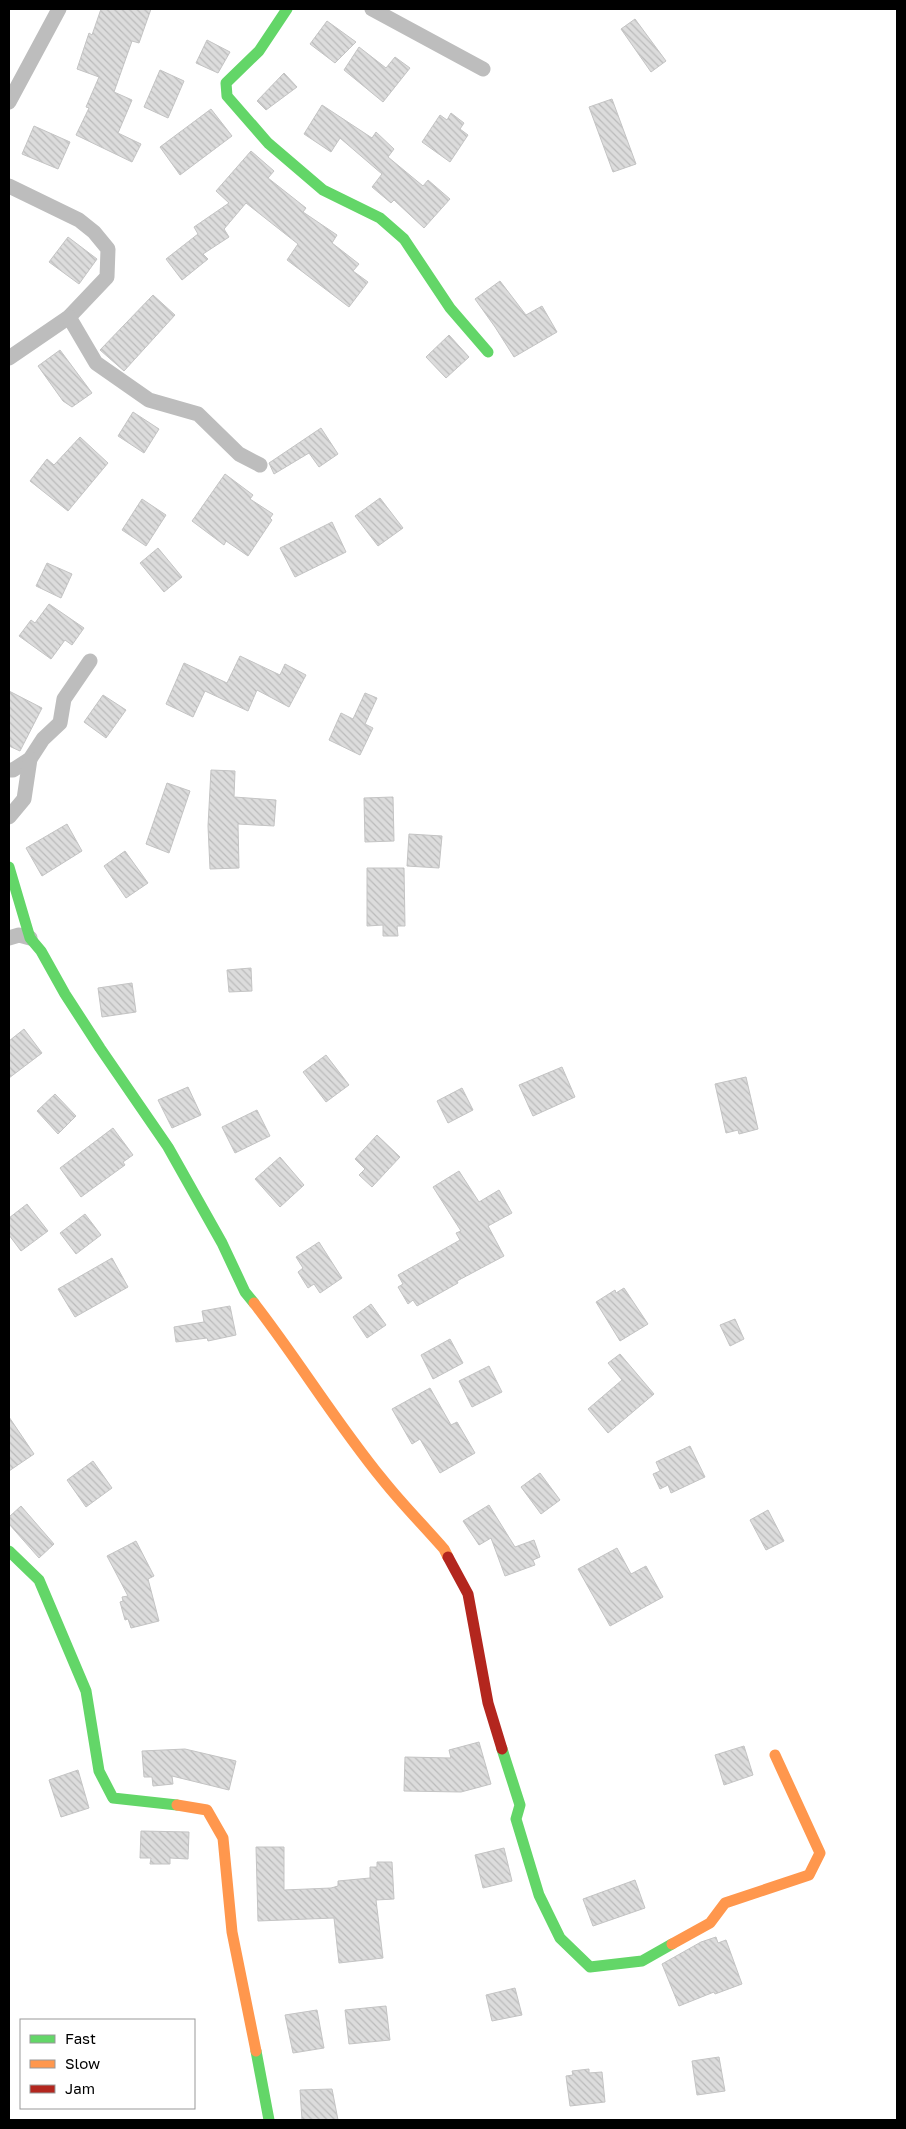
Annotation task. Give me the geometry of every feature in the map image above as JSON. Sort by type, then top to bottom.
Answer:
[{"type":"street","points":[[9,102],[58,9]]},
{"type":"street","points":[[287,9],[259,51],[226,83],[227,96],[268,143],[323,190],[380,218],[404,239],[450,308],[488,352]]},
{"type":"street","points":[[372,9],[482,69]]},
{"type":"street","points":[[9,186],[79,220],[94,232],[108,249],[107,277],[69,316],[9,358]]},
{"type":"street","points":[[69,316],[96,363],[149,400],[198,414],[239,454],[260,465]]},
{"type":"street","points":[[9,770],[13,770],[30,759],[43,739],[60,723],[64,699],[90,661]]},
{"type":"street","points":[[9,817],[24,799],[30,759]]},
{"type":"street","points":[[9,867],[30,938],[41,951],[65,994],[100,1048],[168,1147],[222,1243],[246,1292],[286,1344],[338,1421],[383,1481],[444,1549],[468,1594],[488,1703],[520,1805],[516,1819],[540,1895],[560,1938],[590,1967],[642,1961],[710,1923],[725,1903],[809,1875],[820,1853],[775,1755]]},
{"type":"street","points":[[9,938],[19,935],[30,938]]},
{"type":"street","points":[[9,1551],[39,1580],[86,1691],[98,1770],[113,1798],[152,1801],[207,1810],[223,1838],[232,1932],[269,2120]]},
{"type":"building","points":[[101,9],[151,9],[139,43],[132,41],[114,92],[132,100],[118,133],[141,144],[132,162],[76,135],[89,108],[86,107],[99,77],[77,69],[89,33],[92,35]]},
{"type":"building","points":[[635,19],[666,61],[651,72],[621,29]]},
{"type":"building","points":[[327,21],[356,42],[335,63],[310,44]]},
{"type":"building","points":[[207,40],[230,52],[218,73],[196,63]]},
{"type":"building","points":[[359,47],[386,68],[395,57],[410,68],[383,102],[344,70]]},
{"type":"building","points":[[160,70],[184,81],[168,118],[144,107]]},
{"type":"building","points":[[284,73],[297,87],[266,110],[257,101]]},
{"type":"building","points":[[612,99],[636,164],[613,172],[589,107]]},
{"type":"building","points":[[322,105],[372,138],[376,132],[394,149],[388,157],[423,186],[428,180],[450,199],[424,228],[394,200],[391,203],[372,187],[382,174],[340,138],[331,152],[304,134]]},
{"type":"building","points":[[211,109],[232,136],[180,175],[160,147]]},
{"type":"building","points":[[451,113],[464,123],[460,129],[468,135],[450,162],[422,142],[440,115],[447,120]]},
{"type":"building","points":[[34,126],[70,142],[58,169],[22,154]]},
{"type":"building","points":[[251,151],[274,171],[268,178],[306,208],[303,212],[337,235],[332,243],[359,264],[353,271],[368,282],[349,307],[287,260],[298,244],[246,203],[224,229],[229,237],[203,254],[208,259],[182,280],[166,259],[198,234],[194,227],[229,203],[216,191]]},
{"type":"building","points":[[68,237],[97,259],[79,284],[49,262]]},
{"type":"building","points":[[500,281],[526,315],[542,306],[557,332],[514,357],[475,299]]},
{"type":"building","points":[[153,295],[175,315],[124,371],[100,350]]},
{"type":"building","points":[[449,335],[469,357],[446,378],[426,357]]},
{"type":"building","points":[[60,350],[92,393],[72,407],[63,401],[38,366]]},
{"type":"building","points":[[133,412],[159,429],[144,453],[118,436]]},
{"type":"building","points":[[321,428],[338,454],[319,467],[309,453],[274,474],[269,463]]},
{"type":"building","points":[[80,437],[108,463],[68,511],[30,481],[47,459],[54,465]]},
{"type":"building","points":[[225,474],[253,495],[250,499],[273,514],[270,518],[272,520],[248,556],[226,541],[224,545],[192,521]]},
{"type":"building","points":[[380,498],[403,528],[378,546],[355,516]]},
{"type":"building","points":[[142,499],[166,515],[146,546],[122,530]]},
{"type":"building","points":[[332,522],[346,552],[295,577],[280,548]]},
{"type":"building","points":[[158,548],[182,577],[164,592],[140,563]]},
{"type":"building","points":[[47,563],[72,574],[61,598],[36,586]]},
{"type":"building","points":[[49,604],[84,628],[72,645],[65,640],[51,659],[19,636],[31,620],[35,623]]},
{"type":"building","points":[[240,656],[280,675],[285,664],[306,675],[289,707],[257,690],[248,711],[205,691],[193,717],[166,704],[184,663],[227,683]]},
{"type":"building","points":[[9,691],[42,708],[20,751],[9,746]]},
{"type":"building","points":[[365,693],[377,698],[365,724],[373,728],[360,755],[329,740],[341,713],[353,719]]},
{"type":"building","points":[[103,695],[126,710],[106,738],[84,722]]},
{"type":"building","points":[[211,770],[235,771],[234,797],[276,800],[274,826],[238,824],[239,868],[210,869],[208,826]]},
{"type":"building","points":[[167,783],[190,791],[169,853],[146,844]]},
{"type":"building","points":[[393,797],[394,841],[365,842],[364,798]]},
{"type":"building","points":[[67,824],[82,851],[42,876],[26,848]]},
{"type":"building","points":[[409,834],[442,836],[439,868],[407,866]]},
{"type":"building","points":[[125,851],[148,883],[126,898],[104,866]]},
{"type":"building","points":[[367,868],[404,868],[405,926],[397,926],[398,936],[383,936],[383,925],[367,926]]},
{"type":"building","points":[[251,968],[252,991],[229,992],[227,970]]},
{"type":"building","points":[[132,983],[136,1012],[102,1017],[98,988]]},
{"type":"building","points":[[24,1029],[42,1053],[9,1078],[9,1041]]},
{"type":"building","points":[[326,1055],[349,1085],[326,1102],[303,1072]]},
{"type":"building","points":[[562,1067],[575,1097],[533,1116],[519,1085]]},
{"type":"building","points":[[746,1077],[758,1129],[739,1134],[738,1130],[726,1133],[715,1084]]},
{"type":"building","points":[[188,1087],[201,1115],[172,1128],[158,1100]]},
{"type":"building","points":[[462,1088],[473,1110],[448,1123],[437,1101]]},
{"type":"building","points":[[55,1094],[76,1116],[58,1134],[37,1111]]},
{"type":"building","points":[[257,1110],[270,1136],[235,1153],[222,1127]]},
{"type":"building","points":[[113,1128],[133,1155],[123,1162],[125,1165],[81,1197],[60,1168]]},
{"type":"building","points":[[377,1135],[400,1157],[372,1187],[359,1175],[365,1169],[355,1159]]},
{"type":"building","points":[[280,1157],[304,1185],[280,1207],[255,1179]]},
{"type":"building","points":[[459,1171],[479,1202],[499,1190],[512,1213],[488,1226],[504,1256],[457,1281],[458,1283],[417,1306],[413,1300],[408,1304],[398,1287],[403,1284],[398,1275],[460,1240],[456,1233],[461,1231],[433,1187]]},
{"type":"building","points":[[27,1204],[48,1231],[21,1251],[9,1235],[9,1218]]},
{"type":"building","points":[[85,1214],[101,1235],[76,1254],[60,1233]]},
{"type":"building","points":[[319,1242],[342,1278],[320,1293],[314,1284],[308,1288],[298,1272],[303,1268],[296,1257]]},
{"type":"building","points":[[112,1258],[128,1287],[75,1317],[58,1289]]},
{"type":"building","points":[[624,1288],[648,1324],[620,1341],[596,1302],[615,1290],[616,1293]]},
{"type":"building","points":[[371,1304],[386,1325],[367,1338],[353,1317]]},
{"type":"building","points":[[230,1306],[236,1335],[208,1341],[207,1338],[176,1342],[174,1327],[204,1322],[202,1311]]},
{"type":"building","points":[[735,1319],[744,1339],[730,1346],[720,1325]]},
{"type":"building","points":[[450,1339],[463,1363],[433,1379],[421,1355]]},
{"type":"building","points":[[620,1354],[654,1394],[608,1433],[588,1409],[622,1380],[608,1363]]},
{"type":"building","points":[[489,1366],[502,1392],[472,1407],[459,1381]]},
{"type":"building","points":[[430,1388],[451,1425],[457,1422],[475,1453],[440,1473],[420,1439],[412,1444],[392,1409]]},
{"type":"building","points":[[9,1417],[34,1454],[9,1471]]},
{"type":"building","points":[[690,1446],[705,1477],[671,1493],[668,1485],[660,1489],[653,1474],[660,1471],[656,1462]]},
{"type":"building","points":[[93,1461],[112,1488],[86,1507],[67,1480]]},
{"type":"building","points":[[540,1473],[560,1500],[541,1514],[521,1487]]},
{"type":"building","points":[[489,1505],[515,1547],[534,1540],[540,1557],[533,1560],[535,1565],[505,1576],[491,1538],[479,1545],[463,1521]]},
{"type":"building","points":[[21,1506],[54,1544],[39,1558],[9,1524],[9,1517]]},
{"type":"building","points":[[768,1510],[784,1541],[766,1550],[750,1520]]},
{"type":"building","points":[[136,1541],[154,1576],[148,1579],[159,1621],[131,1628],[128,1619],[125,1620],[120,1602],[123,1601],[122,1597],[128,1596],[107,1556]]},
{"type":"building","points":[[617,1548],[631,1574],[646,1566],[663,1597],[610,1626],[578,1569]]},
{"type":"building","points":[[479,1742],[491,1784],[461,1792],[404,1791],[405,1757],[451,1758],[449,1750]]},
{"type":"building","points":[[744,1746],[753,1775],[724,1785],[715,1755]]},
{"type":"building","points":[[185,1749],[236,1761],[229,1790],[172,1776],[173,1784],[153,1786],[152,1777],[144,1777],[142,1751]]},
{"type":"building","points":[[78,1770],[89,1808],[61,1817],[49,1780]]},
{"type":"building","points":[[141,1831],[189,1832],[188,1859],[170,1858],[170,1864],[150,1864],[151,1858],[140,1858]]},
{"type":"building","points":[[256,1847],[284,1847],[284,1890],[331,1888],[338,1886],[338,1881],[370,1878],[370,1867],[377,1867],[377,1862],[392,1862],[394,1899],[376,1900],[383,1958],[339,1963],[334,1918],[258,1921]]},
{"type":"building","points":[[504,1848],[512,1881],[483,1888],[475,1855]]},
{"type":"building","points":[[635,1880],[645,1908],[593,1926],[583,1899]]},
{"type":"building","points":[[716,1937],[718,1943],[726,1940],[742,1984],[715,1994],[714,1992],[679,2006],[662,1964],[701,1942]]},
{"type":"building","points":[[515,1988],[522,2015],[492,2021],[486,1995]]},
{"type":"building","points":[[386,2006],[390,2040],[349,2044],[345,2010]]},
{"type":"building","points":[[317,2010],[324,2048],[293,2053],[285,2015]]},
{"type":"building","points":[[719,2057],[725,2091],[697,2095],[692,2061]]},
{"type":"building","points":[[589,2069],[589,2073],[602,2072],[605,2102],[570,2106],[566,2076],[573,2075],[572,2071]]},
{"type":"building","points":[[332,2089],[338,2120],[302,2120],[300,2090]]},
{"type":"traffic: fast","points":[[287,9],[259,51],[226,83],[227,96],[268,143],[323,190],[380,218],[404,239],[450,308],[488,352]]},
{"type":"traffic: fast","points":[[9,867],[30,938],[41,951],[65,994],[100,1048],[168,1147],[222,1243],[245,1292],[254,1303]]},
{"type":"traffic: fast","points":[[9,1551],[39,1580],[86,1691],[99,1771],[113,1798],[177,1805]]},
{"type":"traffic: fast","points":[[502,1749],[520,1805],[516,1819],[539,1895],[560,1938],[590,1967],[642,1961],[672,1944]]},
{"type":"traffic: fast","points":[[256,2051],[269,2120]]},
{"type":"traffic: slow","points":[[254,1303],[366,1459],[444,1549],[448,1557]]},
{"type":"traffic: slow","points":[[672,1944],[710,1923],[725,1903],[809,1875],[820,1853],[775,1755]]},
{"type":"traffic: slow","points":[[177,1805],[207,1810],[223,1838],[232,1932],[256,2051]]},
{"type":"traffic: jam","points":[[448,1557],[468,1594],[488,1703],[502,1749]]}]
